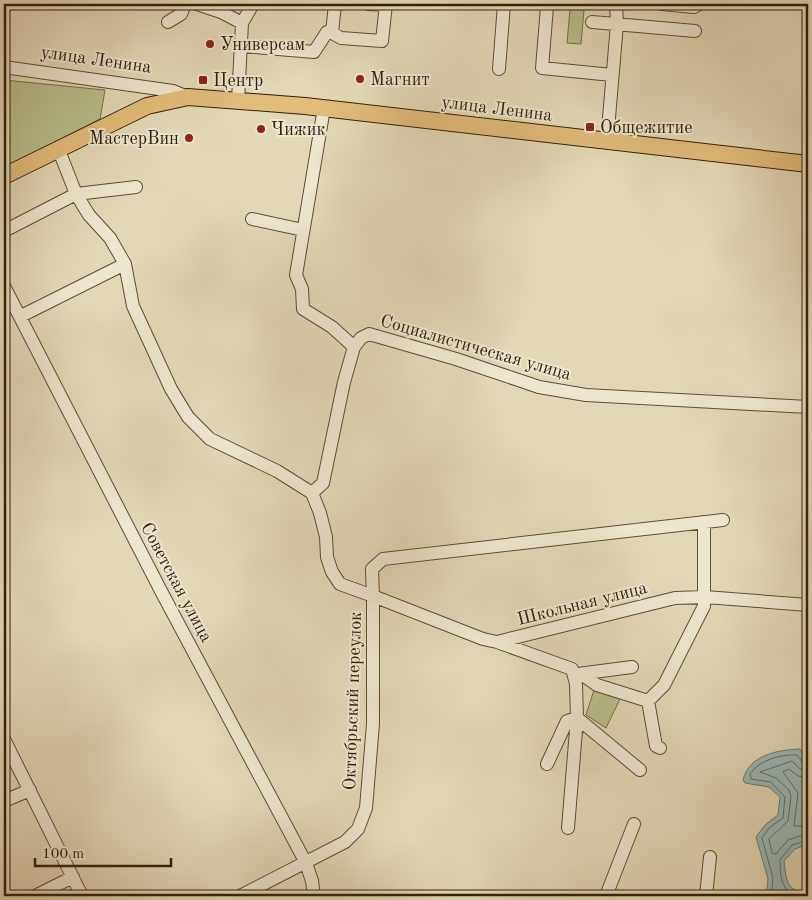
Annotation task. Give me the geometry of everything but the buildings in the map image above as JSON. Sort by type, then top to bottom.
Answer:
[{"type":"main road","name":"улица Ленина","points":[[188,97],[324,108],[808,164]]},
{"type":"main road","points":[[4,176],[147,106],[188,97]]},
{"type":"street","points":[[168,22],[181,14],[186,4]]},
{"type":"street","points":[[197,4],[222,12],[242,22]]},
{"type":"street","points":[[238,101],[242,22],[254,4]]},
{"type":"street","points":[[332,33],[335,4]]},
{"type":"street","points":[[240,46],[314,52],[327,32],[341,38],[382,41],[386,4],[369,4]]},
{"type":"street","points":[[499,69],[504,4]]},
{"type":"street","points":[[550,4],[547,7],[542,68],[612,75]]},
{"type":"street","points":[[607,141],[617,24],[616,4]]},
{"type":"street","points":[[662,4],[694,7],[699,4]]},
{"type":"street","points":[[592,22],[695,31]]},
{"type":"street","name":"улица Ленина","points":[[4,67],[164,89],[188,97]]},
{"type":"street","points":[[58,148],[76,194],[89,215],[110,238],[125,264],[133,306],[171,389],[188,417],[210,439],[276,471],[312,493],[323,483],[344,382],[354,347],[332,327],[303,309],[302,288],[296,275],[324,108]]},
{"type":"street","points":[[4,231],[76,194],[136,187]]},
{"type":"street","points":[[252,219],[303,230]]},
{"type":"street","points":[[21,316],[125,264]]},
{"type":"street","name":"Советская улица","points":[[4,286],[161,591],[306,863],[312,881],[314,896]]},
{"type":"street","name":"Социалистическая улица","points":[[354,347],[361,338],[369,334],[456,359],[539,387],[586,395],[808,406]]},
{"type":"street","name":"Октябрьский переулок","points":[[240,896],[345,842],[358,829],[366,808],[373,724],[373,596],[340,584],[332,572],[327,557],[326,537],[320,513],[312,493]]},
{"type":"street","points":[[373,596],[372,569],[383,559],[723,520]]},
{"type":"street","points":[[648,701],[664,686],[704,606],[704,522]]},
{"type":"street","name":"Школьная улица","points":[[373,596],[483,639],[497,642],[675,598],[705,596],[808,605]]},
{"type":"street","points":[[497,642],[572,669],[596,685],[648,701]]},
{"type":"street","points":[[578,674],[632,667]]},
{"type":"street","points":[[568,828],[577,718],[576,684],[578,674]]},
{"type":"street","points":[[648,701],[656,746],[660,748]]},
{"type":"street","points":[[547,764],[567,721],[577,718]]},
{"type":"street","points":[[577,718],[640,770]]},
{"type":"street","points":[[4,739],[82,896]]},
{"type":"street","points":[[4,802],[30,790]]},
{"type":"street","points":[[606,896],[634,824]]},
{"type":"street","points":[[706,896],[710,857]]},
{"type":"street","points":[[35,896],[72,877]]},
{"type":"green space","points":[[570,9],[584,10],[581,44],[567,43]]},
{"type":"green space","points":[[4,80],[105,90],[100,119],[4,168]]},
{"type":"green space","points":[[594,690],[620,699],[606,728],[586,715]]},
{"type":"water","points":[[800,749],[806,761],[809,774],[806,801],[808,806],[808,844],[795,849],[784,861],[788,883],[795,890],[808,892],[808,896],[766,896],[768,879],[756,837],[765,825],[778,815],[780,797],[769,787],[745,783],[743,780],[751,765],[758,759],[773,753]]},
{"type":"place","name":"Универсам","points":[[210,44]]},
{"type":"place","name":"Магнит","points":[[360,79]]},
{"type":"place","name":"Центр","points":[[203,80]]},
{"type":"place","name":"Общежитие","points":[[590,127]]},
{"type":"place","name":"Чижик","points":[[261,129]]},
{"type":"place","name":"МастерВин","points":[[189,138]]}]
